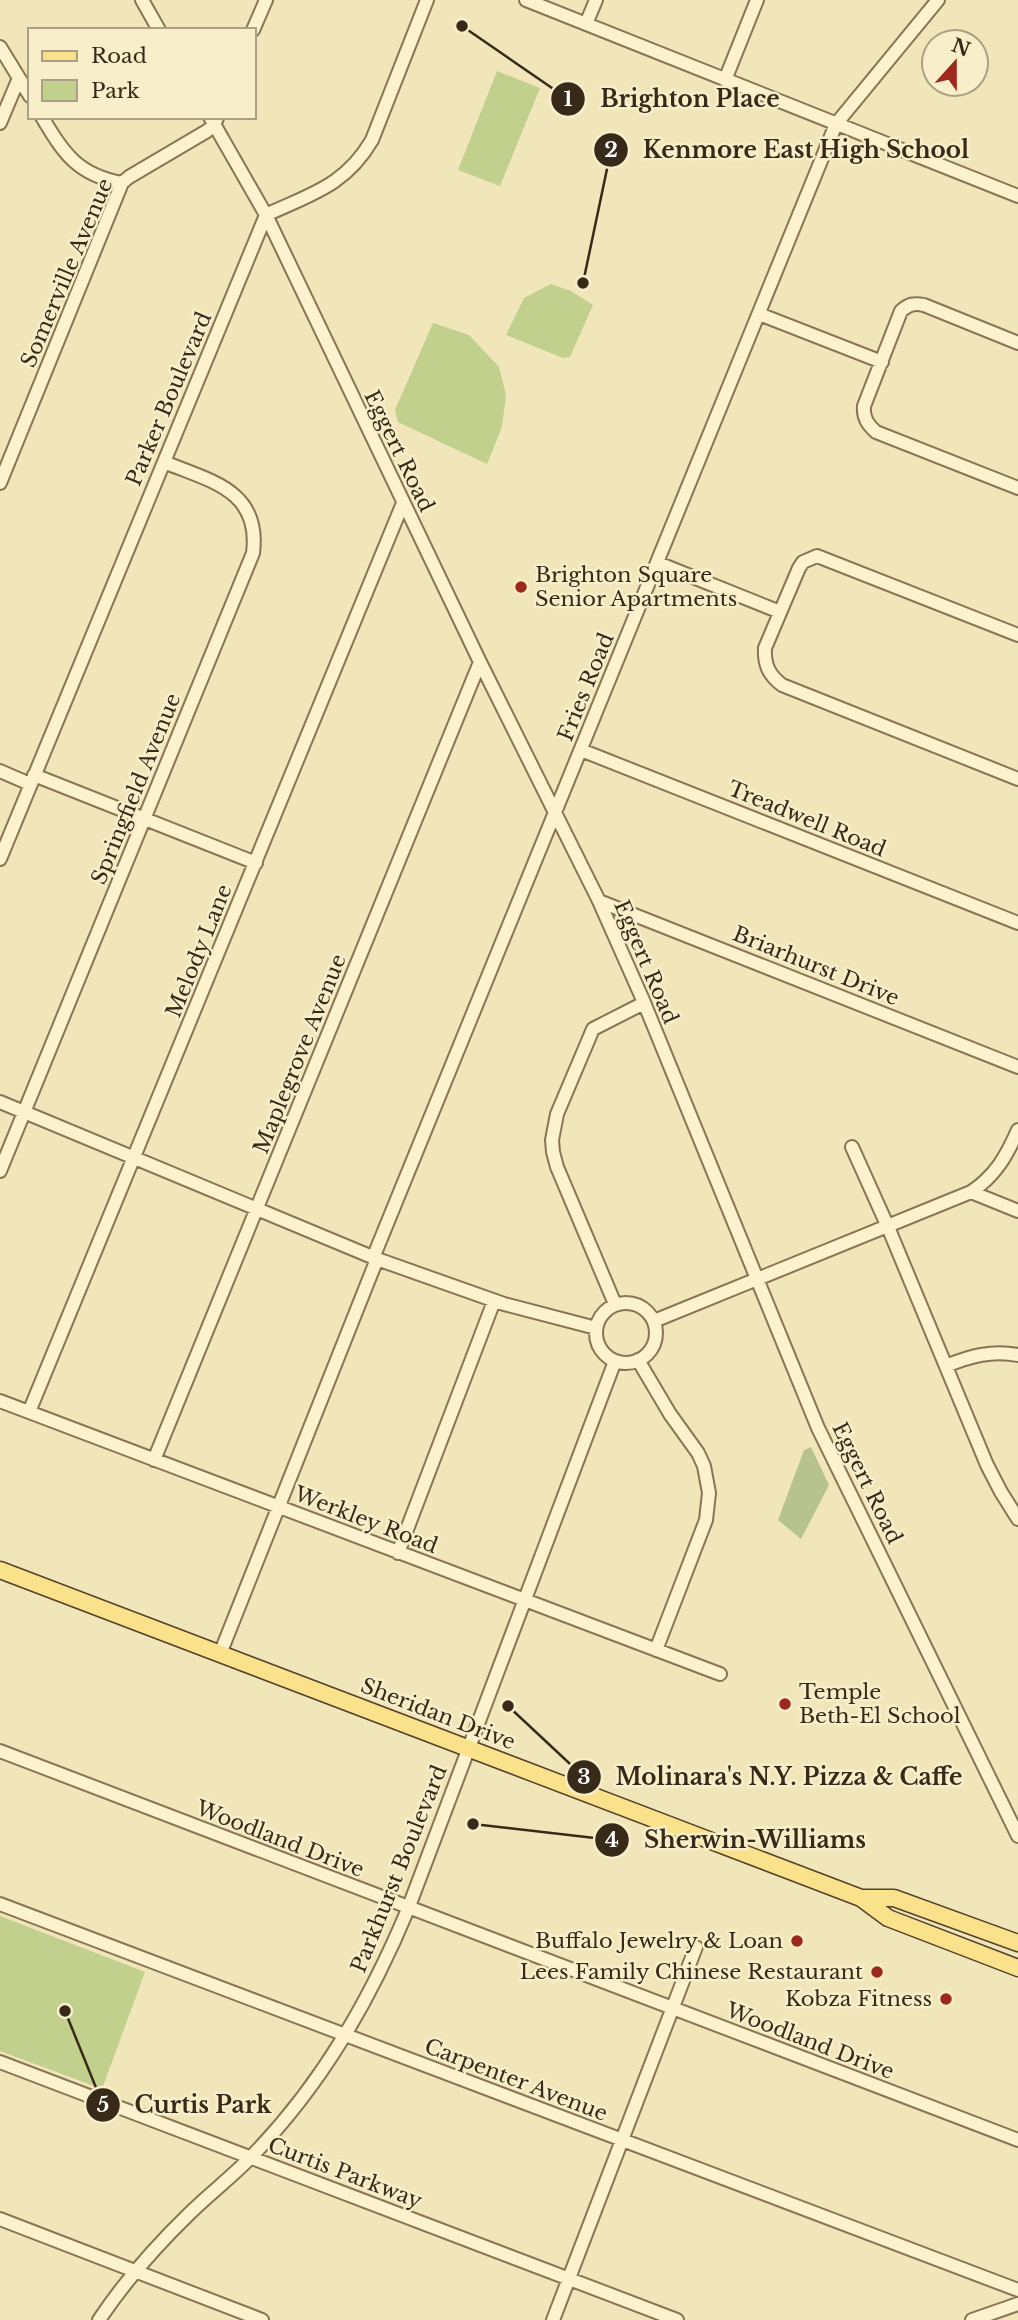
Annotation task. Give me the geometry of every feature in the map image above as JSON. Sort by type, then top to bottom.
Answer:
[{"type":"main road","name":"Sheridan Drive","points":[[0,1570],[861,1898],[888,1918],[1018,1968]]},
{"type":"main road","name":"Sheridan Drive","points":[[861,1898],[894,1898],[1018,1943]]},
{"type":"street","points":[[142,0],[158,28]]},
{"type":"street","points":[[254,28],[266,0]]},
{"type":"street","points":[[266,215],[339,179],[353,168],[363,155],[372,140],[427,0]]},
{"type":"street","points":[[526,0],[1018,196]]},
{"type":"street","points":[[586,24],[596,0]]},
{"type":"street","points":[[725,80],[757,0]]},
{"type":"street","name":"Fries Road","points":[[220,1654],[375,1259],[836,124],[938,0]]},
{"type":"street","points":[[0,47],[28,93]]},
{"type":"street","points":[[0,123],[19,78]]},
{"type":"street","points":[[43,119],[60,148],[81,169],[94,176],[122,183]]},
{"type":"street","name":"Eggert Road","points":[[214,120],[266,215],[480,662],[600,901],[818,1428],[1018,1836]]},
{"type":"street","name":"Somerville Avenue","points":[[0,483],[122,183],[214,120]]},
{"type":"street","name":"Parker Boulevard","points":[[0,859],[266,215]]},
{"type":"street","points":[[1018,343],[915,303],[907,306],[901,311],[864,406],[865,420],[876,432],[1018,488]]},
{"type":"street","points":[[760,314],[881,362]]},
{"type":"street","name":"Springfield Avenue","points":[[0,1171],[253,552],[251,518],[246,507],[231,491],[164,462]]},
{"type":"street","name":"Melody Lane","points":[[29,1412],[403,503]]},
{"type":"street","points":[[1018,635],[817,556],[803,562],[799,568],[765,648],[771,674],[782,685],[1018,779]]},
{"type":"street","points":[[657,563],[780,612]]},
{"type":"street","name":"Maplegrove Avenue","points":[[154,1460],[480,662]]},
{"type":"street","name":"Treadwell Road","points":[[581,750],[1018,923]]},
{"type":"street","points":[[0,771],[144,819],[256,863]]},
{"type":"street","name":"Briarhurst Drive","points":[[600,901],[1018,1067]]},
{"type":"street","points":[[615,1304],[557,1167],[552,1140],[557,1114],[593,1029],[644,1003]]},
{"type":"street","points":[[0,1102],[375,1259],[494,1301],[596,1328]]},
{"type":"street","points":[[654,1321],[971,1192],[983,1184],[1003,1162],[1018,1130]]},
{"type":"street","points":[[852,1147],[987,1465],[1018,1519]]},
{"type":"street","points":[[971,1192],[1018,1211]]},
{"type":"street","points":[[398,1553],[494,1301]]},
{"type":"street","points":[[615,1304],[641,1306],[654,1321],[655,1341],[649,1352],[631,1363],[615,1361],[602,1351],[598,1344],[596,1328],[602,1314],[615,1304]]},
{"type":"street","points":[[946,1366],[993,1352],[1018,1355]]},
{"type":"street","points":[[638,1360],[670,1414],[698,1453],[704,1466],[709,1493],[706,1520],[656,1650]]},
{"type":"street","name":"Parkhurst Boulevard","points":[[99,2320],[135,2272],[172,2231],[250,2158],[298,2104],[346,2035],[378,1978],[408,1909],[615,1361]]},
{"type":"street","name":"Werkley Road","points":[[0,1401],[720,1674]]},
{"type":"street","name":"Woodland Drive","points":[[0,1751],[1018,2140]]},
{"type":"street","name":"Carpenter Avenue","points":[[0,1904],[1018,2290]]},
{"type":"street","points":[[553,2320],[696,1947]]},
{"type":"street","name":"Curtis Parkway","points":[[0,2062],[677,2320]]},
{"type":"street","points":[[0,2219],[262,2320]]},
{"type":"street","points":[[972,2320],[1018,2304]]},
{"type":"green space","points":[[497,71],[540,88],[500,186],[458,170]]},
{"type":"green space","points":[[551,284],[571,291],[593,305],[570,357],[563,358],[506,335],[524,298]]},
{"type":"green space","points":[[433,323],[469,335],[499,367],[506,395],[502,427],[487,464],[398,422],[395,410]]},
{"type":"green space","points":[[811,1447],[829,1485],[801,1539],[778,1520],[804,1450]]},
{"type":"green space","points":[[0,1916],[145,1972],[102,2089],[0,2051]]},
{"type":"place","name":"Brighton Place","points":[[462,26]]},
{"type":"place","name":"Kenmore East High School","points":[[583,283]]},
{"type":"place","name":"Brighton Square Senior Apartments","points":[[521,587]]},
{"type":"place","name":"Temple Beth-El School","points":[[785,1704]]},
{"type":"place","name":"Molinara's N.Y. Pizza & Caffe","points":[[508,1706]]},
{"type":"place","name":"Sherwin-Williams","points":[[473,1824]]},
{"type":"place","name":"Buffalo Jewelry & Loan","points":[[797,1941]]},
{"type":"place","name":"Lees Family Chinese Restaurant","points":[[877,1972]]},
{"type":"place","name":"Kobza Fitness","points":[[946,1999]]},
{"type":"place","name":"Curtis Park","points":[[65,2011]]}]
